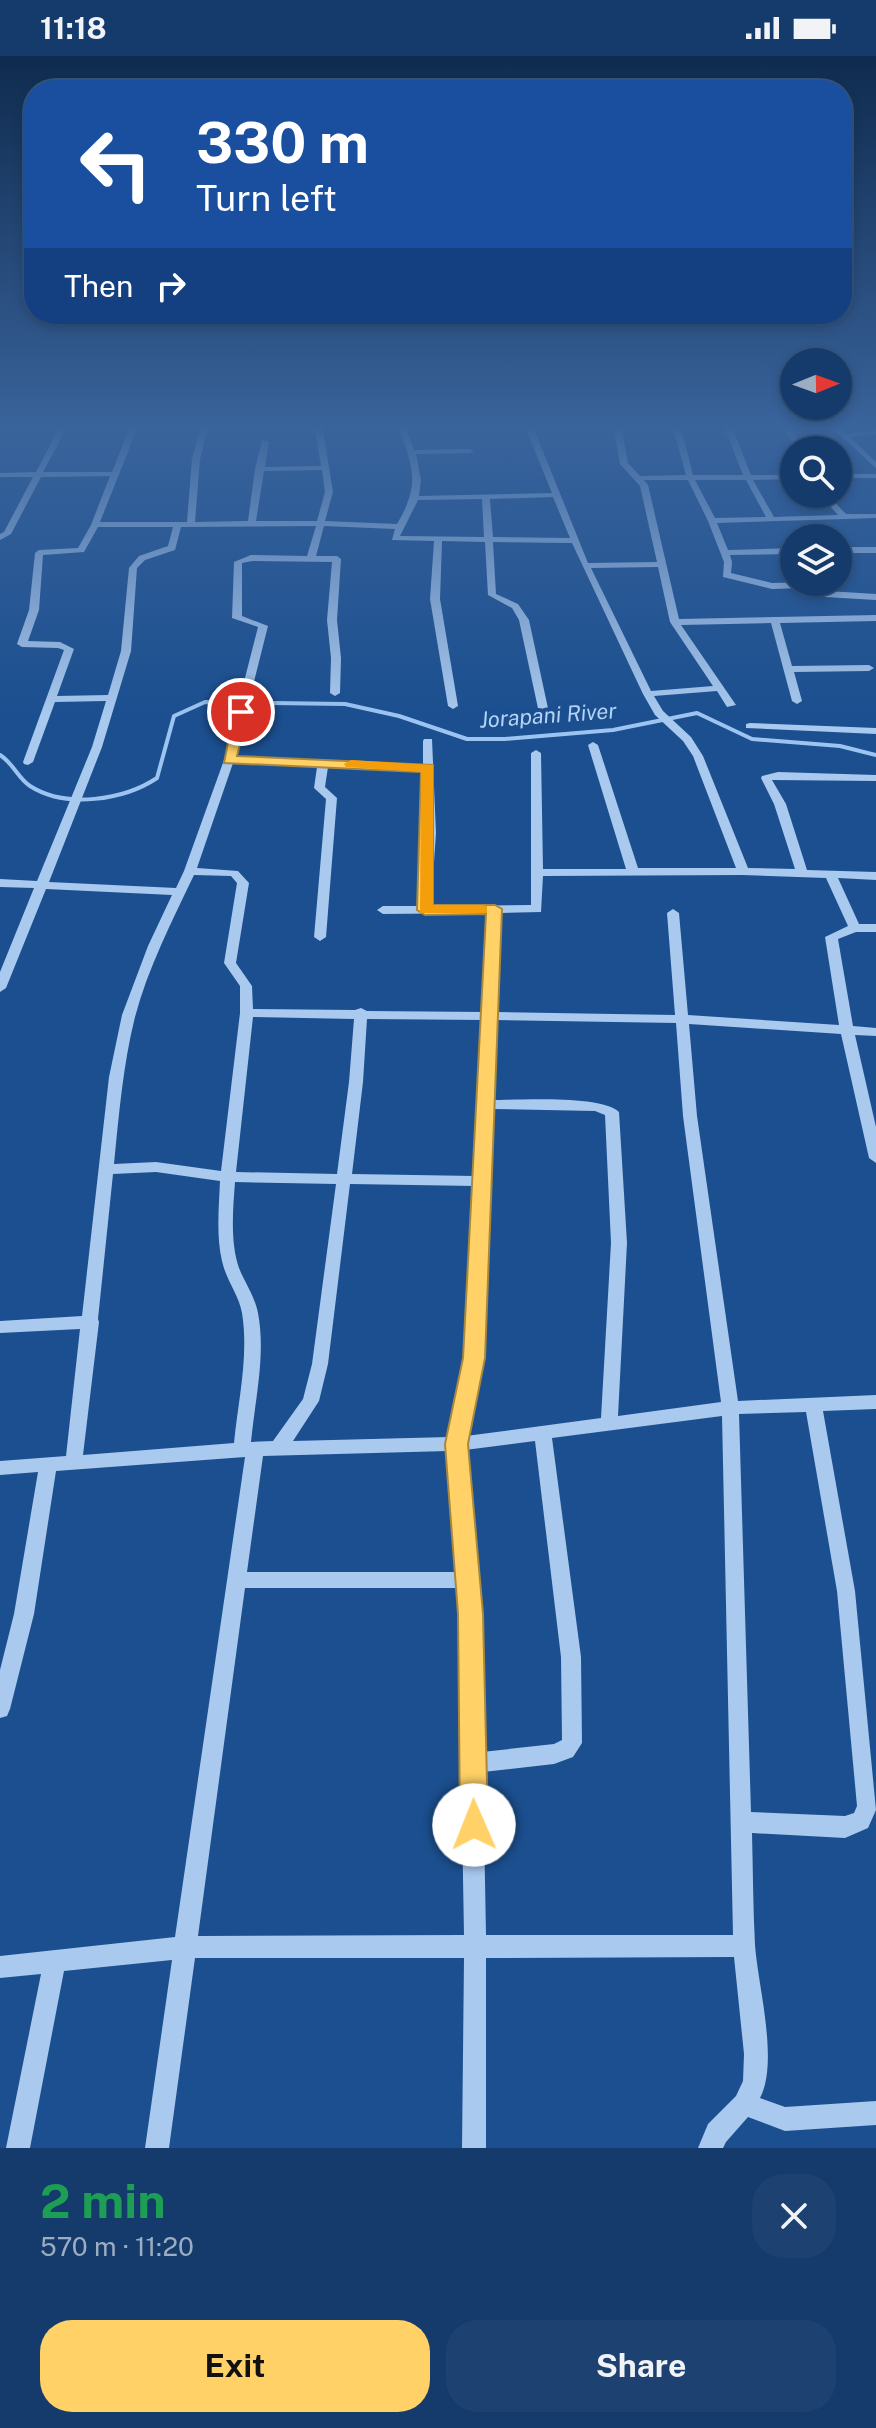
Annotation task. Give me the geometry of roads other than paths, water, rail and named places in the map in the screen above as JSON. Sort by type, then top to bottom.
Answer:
[{"type":"street","points":[[0,537],[7,534],[14,522]]},
{"type":"street","points":[[12,656],[22,644],[34,610],[39,553],[81,550],[96,522]]},
{"type":"street","points":[[402,522],[395,538],[575,541]]},
{"type":"street","points":[[488,522],[492,595],[515,606],[524,620],[544,713]]},
{"type":"street","points":[[568,522],[585,566],[648,694],[659,713],[698,756],[743,871]]},
{"type":"street","points":[[651,522],[675,622],[731,705]]},
{"type":"street","points":[[712,522],[728,562],[726,575],[780,585]]},
{"type":"street","points":[[95,525],[322,523],[399,527]]},
{"type":"street","points":[[311,558],[322,523]]},
{"type":"street","points":[[0,988],[83,781],[112,698],[126,651],[133,568],[142,558],[172,548],[178,524]]},
{"type":"street","points":[[438,539],[435,599],[453,706]]},
{"type":"street","points":[[852,550],[876,550]]},
{"type":"street","points":[[725,553],[780,553]]},
{"type":"street","points":[[74,1461],[116,1077],[129,1015],[177,892],[190,871],[229,760],[263,626],[237,618],[238,562],[251,558],[337,559],[332,620],[336,658],[335,693]]},
{"type":"street","points":[[585,566],[661,564]]},
{"type":"street","points":[[852,596],[876,597]]},
{"type":"street","points":[[675,622],[876,618]]},
{"type":"street","points":[[775,620],[797,701]]},
{"type":"street","points":[[22,644],[60,645],[69,649],[28,762]]},
{"type":"street","points":[[789,669],[869,668]]},
{"type":"street","points":[[648,694],[719,688]]},
{"type":"street","points":[[52,699],[112,698]]},
{"type":"street","points":[[750,726],[876,731]]},
{"type":"street","points":[[425,910],[428,741]]},
{"type":"street","points":[[593,745],[633,871]]},
{"type":"street","points":[[383,910],[537,909],[536,753]]},
{"type":"street","points":[[229,760],[428,768]]},
{"type":"street","points":[[320,937],[332,798],[319,788],[323,763]]},
{"type":"street","points":[[802,873],[780,804],[766,778],[778,775],[876,778]]},
{"type":"street","points":[[157,2148],[237,1580],[248,1449],[251,1320],[247,1295],[233,1273],[228,1253],[230,1177],[247,1013],[246,986],[230,963],[243,883],[234,873],[190,871]]},
{"type":"street","points":[[536,873],[743,871],[876,876]]},
{"type":"street","points":[[831,875],[855,928]]},
{"type":"street","points":[[0,883],[177,892]]},
{"type":"street","points":[[474,2148],[473,1763],[468,1580],[456,1444],[474,1358],[495,909]]},
{"type":"street","points":[[673,913],[690,1116],[730,1408],[744,1946],[756,2054],[755,2083],[744,2104],[717,2133],[710,2148]]},
{"type":"street","points":[[876,928],[855,928],[831,937],[847,1031],[876,1158]]},
{"type":"street","points":[[247,1013],[361,1012],[682,1019],[876,1032]]},
{"type":"street","points":[[278,1448],[311,1401],[316,1385],[344,1178],[361,1012]]},
{"type":"street","points":[[486,1104],[596,1106],[612,1112],[619,1243],[609,1424]]},
{"type":"street","points":[[107,1169],[179,1168],[230,1177],[483,1181]]},
{"type":"street","points":[[0,1327],[91,1322]]},
{"type":"street","points":[[0,1468],[248,1449],[456,1444],[730,1408],[876,1402]]},
{"type":"street","points":[[740,1822],[845,1827],[861,1821],[867,1806],[846,1591],[813,1405]]},
{"type":"street","points":[[473,1763],[554,1754],[566,1750],[572,1743],[571,1657],[543,1432]]},
{"type":"street","points":[[0,1709],[24,1614],[48,1463]]},
{"type":"street","points":[[237,1580],[468,1580]]},
{"type":"street","points":[[0,1967],[186,1947],[475,1949],[744,1946]]},
{"type":"street","points":[[18,2148],[55,1961]]},
{"type":"street","points":[[744,2104],[785,2119],[876,2113]]},
{"type":"waterway","name":"Jorapani River","points":[[0,755],[30,786],[60,798],[95,799],[128,792],[157,778],[174,716],[205,702],[345,704],[399,716],[467,739],[613,730],[697,713],[752,739],[840,746],[876,755]]}]
